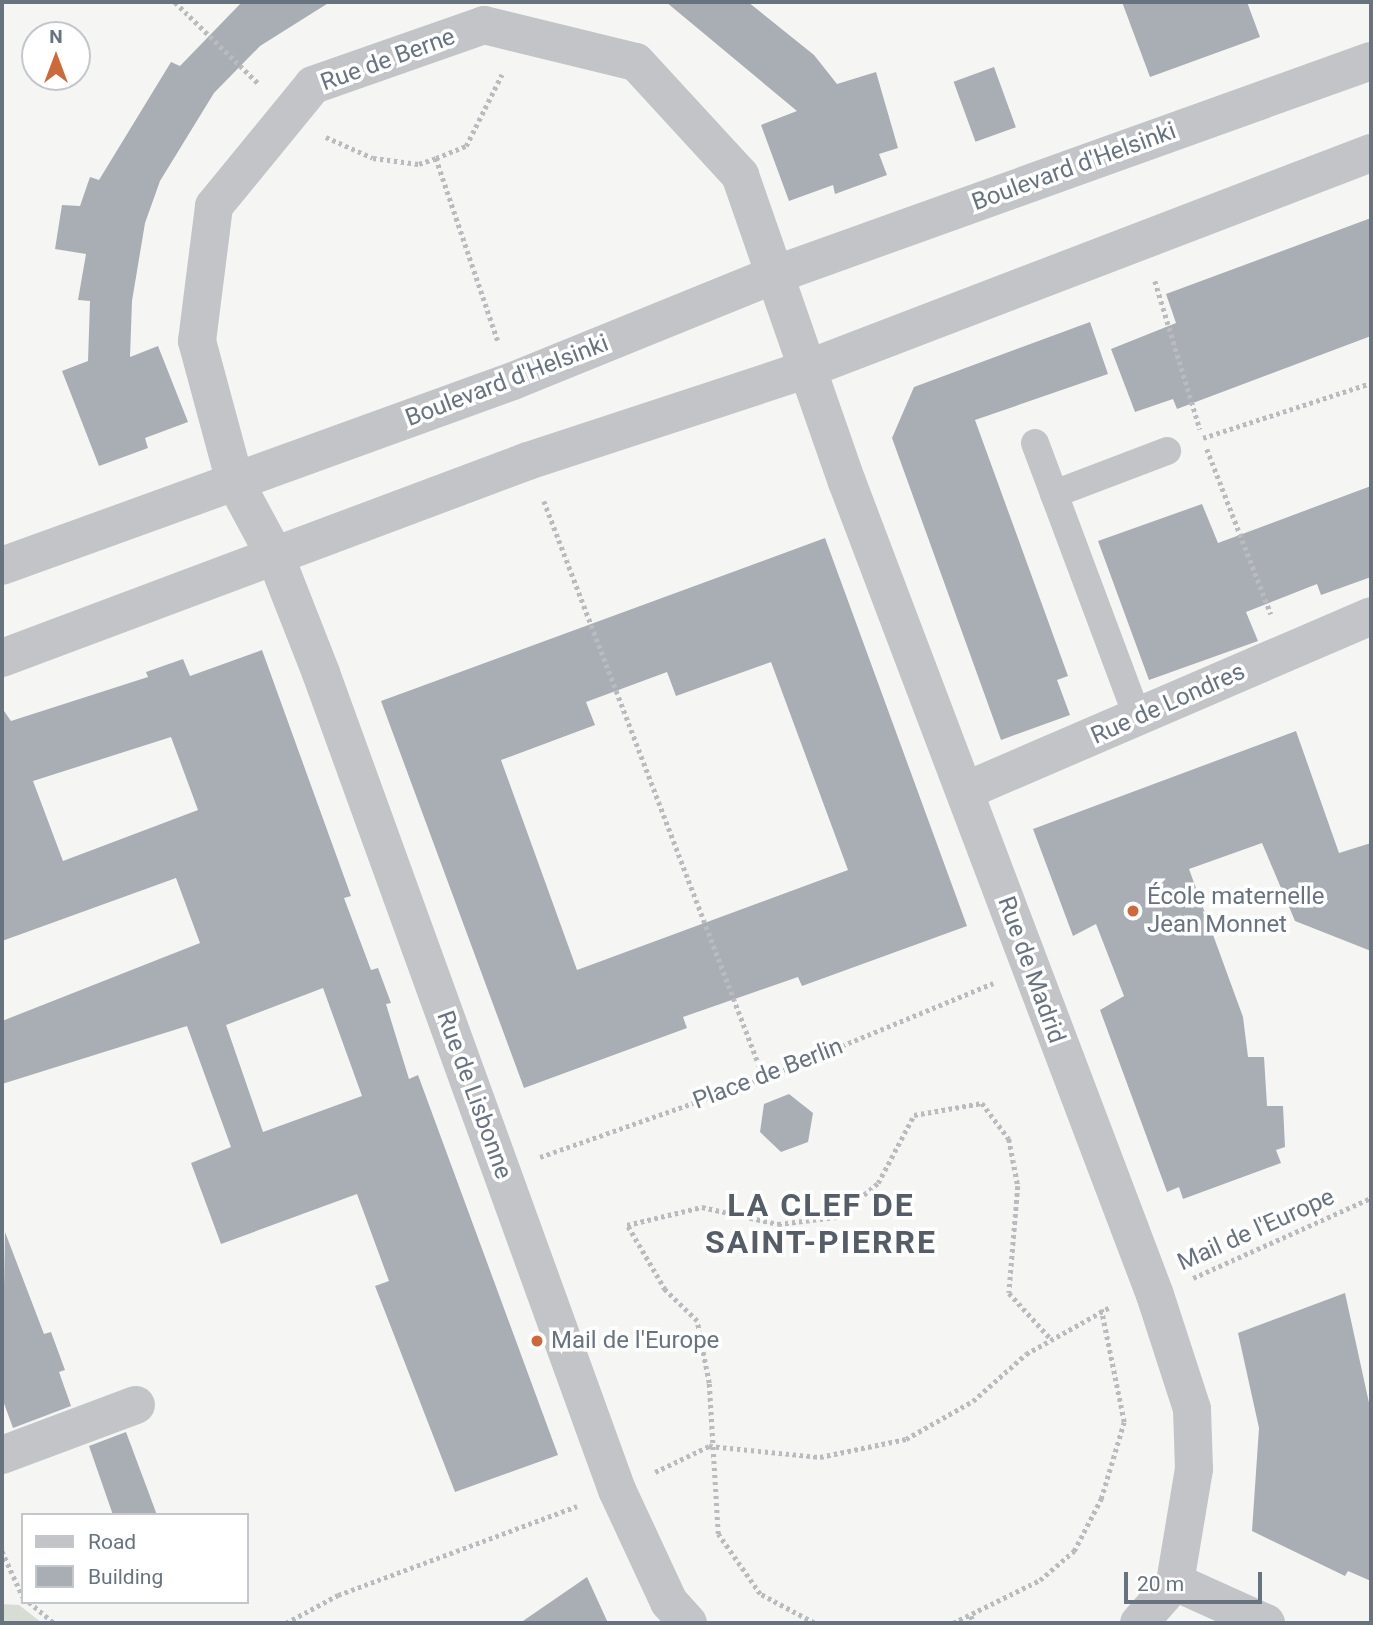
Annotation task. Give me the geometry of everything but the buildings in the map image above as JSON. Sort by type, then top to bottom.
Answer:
[{"type":"street","name":"Rue de Berne","points":[[235,482],[197,341],[214,205],[313,85],[484,25],[636,62],[740,175],[777,274]]},
{"type":"street","name":"Boulevard d'Helsinki","points":[[2,566],[513,381],[777,274],[1371,61]]},
{"type":"street","points":[[2,658],[276,558],[528,461],[807,369],[1371,153]]},
{"type":"street","points":[[777,274],[807,369]]},
{"type":"street","name":"Rue de Madrid","points":[[807,369],[1029,969],[1155,1295],[1192,1409],[1194,1469],[1175,1582]]},
{"type":"street","points":[[235,482],[276,558]]},
{"type":"street","name":"Rue de Lisbonne","points":[[276,558],[503,1170],[617,1490],[669,1602],[688,1623]]},
{"type":"street","name":"Rue de Londres","points":[[965,791],[1371,616]]},
{"type":"street","points":[[2,1455],[136,1405]]},
{"type":"street","points":[[1139,1623],[1175,1582],[1266,1623]]},
{"type":"lane","points":[[1035,443],[1138,718]]},
{"type":"lane","points":[[1054,494],[1167,451]]},
{"type":"path","points":[[436,158],[483,299]]},
{"type":"path","points":[[1141,242],[1203,438],[1286,652]]},
{"type":"path","points":[[1203,438],[1371,383]]},
{"type":"path","points":[[528,461],[764,1077]]},
{"type":"path","name":"Place de Berlin","points":[[503,1170],[764,1077],[1029,969]]},
{"type":"path","points":[[814,1623],[760,1594],[718,1534],[709,1446],[709,1383],[697,1321],[664,1290],[627,1225],[702,1207],[778,1224],[837,1217],[877,1183],[914,1115],[982,1103],[1009,1139],[1018,1186],[1009,1293],[1051,1339]]},
{"type":"path","name":"Mail de l'Europe","points":[[709,1446],[820,1457],[906,1438],[973,1401],[1051,1339],[1101,1309],[1155,1295],[1370,1197]]},
{"type":"path","points":[[953,1623],[1040,1580],[1074,1551],[1101,1499],[1124,1422],[1101,1309]]},
{"type":"path","points":[[286,1623],[338,1595],[617,1490],[709,1446]]},
{"type":"path","points":[[2,1550],[21,1593]]},
{"type":"path","points":[[31,1604],[54,1623]]},
{"type":"path","points":[[971,1616],[974,1623]]},
{"type":"shaded area","points":[[2,1604],[19,1605],[42,1623],[2,1623]]},
{"type":"place","name":"École maternelle Jean Monnet","points":[[1133,911]]},
{"type":"place","name":"Mail de l'Europe","points":[[537,1341]]},
{"type":"district","name":"LA CLEF DE SAINT-PIERRE","points":[[821,1224]]}]
